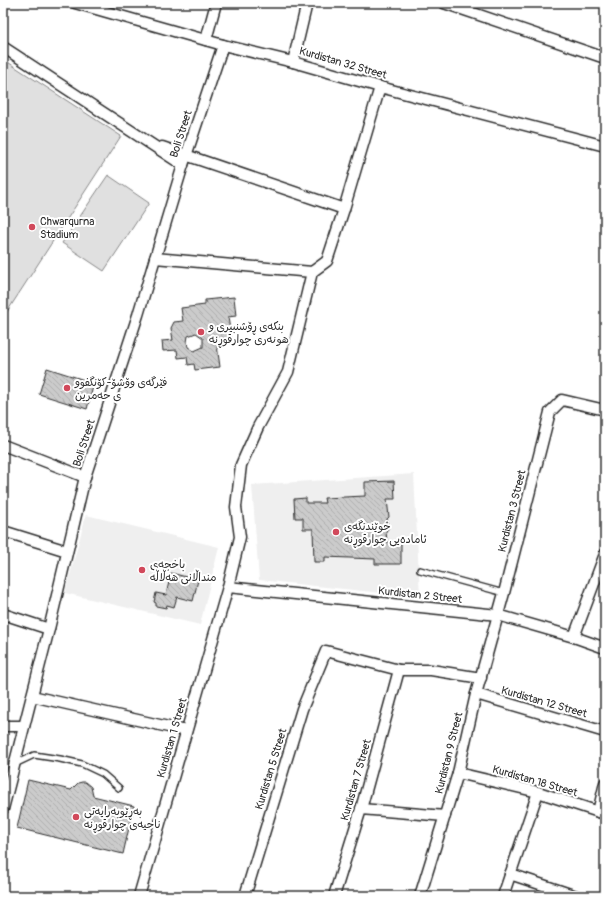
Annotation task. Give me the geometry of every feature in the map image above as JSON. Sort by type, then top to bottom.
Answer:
[{"type":"street","name":"Kurdistan 32 Street","points":[[75,3],[223,45],[293,62],[605,146]]},
{"type":"street","points":[[206,40],[216,3]]},
{"type":"street","points":[[293,62],[308,3]]},
{"type":"street","points":[[444,3],[605,58]]},
{"type":"street","name":"Boli Street","points":[[3,808],[49,629],[85,477],[138,315],[185,160],[223,45]]},
{"type":"street","points":[[3,46],[147,142],[185,160],[344,209]]},
{"type":"street","points":[[155,258],[312,272],[327,261],[380,86]]},
{"type":"street","name":"Kurdistan 1 Street","points":[[139,896],[228,587],[240,536],[236,507],[241,465],[258,427],[288,372],[312,272]]},
{"type":"street","name":"Kurdistan 3 Street","points":[[498,615],[550,412],[562,400],[605,410]]},
{"type":"street","points":[[3,445],[85,477]]},
{"type":"street","points":[[3,531],[67,551]]},
{"type":"street","points":[[574,637],[605,554]]},
{"type":"street","name":"Kurdistan 2 Street","points":[[228,587],[498,615],[574,637],[605,648]]},
{"type":"street","points":[[3,614],[49,629]]},
{"type":"street","name":"Kurdistan 9 Street","points":[[420,896],[458,773],[476,694],[498,615]]},
{"type":"street","name":"Kurdistan 5 Street","points":[[245,896],[302,709],[326,651],[399,670]]},
{"type":"street","points":[[399,670],[431,670],[481,678]]},
{"type":"street","name":"Kurdistan 7 Street","points":[[334,896],[361,809],[399,670]]},
{"type":"street","name":"Kurdistan 12 Street","points":[[476,694],[605,732]]},
{"type":"street","points":[[32,696],[186,731]]},
{"type":"street","points":[[3,726],[24,726]]},
{"type":"street","name":"Kurdistan 18 Street","points":[[458,773],[538,792],[601,813]]},
{"type":"street","points":[[601,813],[605,783]]},
{"type":"street","points":[[503,896],[538,792]]},
{"type":"street","points":[[361,809],[445,816]]},
{"type":"street","points":[[510,874],[576,896]]},
{"type":"lane","points":[[420,570],[504,594]]},
{"type":"lane","points":[[14,764],[34,755],[82,764],[103,774],[119,788]]},
{"type":"shaded area","name":"Chwarqurna Stadium","points":[[3,59],[121,136],[3,318]]},
{"type":"shaded area","points":[[108,175],[149,203],[104,271],[62,243]]},
{"type":"shaded area","name":"خوێندنگەی ئامادەیی چوارقوڕنە","points":[[414,474],[420,597],[259,580],[252,485]]},
{"type":"shaded area","name":"باخچەی منداڵانی هەڵاڵە","points":[[86,515],[219,547],[200,625],[65,593]]},
{"type":"building","name":"بنکەی ڕۆشنبیری و هونەری چوارقوڕنە","points":[[234,297],[236,316],[228,317],[232,343],[217,345],[220,367],[195,370],[194,364],[188,365],[187,357],[178,358],[177,350],[163,351],[162,341],[173,340],[171,328],[174,322],[183,321],[181,308],[205,305],[205,300]],"holes":[[[196,333],[203,338],[203,347],[194,351],[188,347],[188,336]]]},
{"type":"building","name":"فێرگەی وۆشۆ-کۆنگفوو ی حەمرین","points":[[47,368],[94,383],[87,409],[39,394]]},
{"type":"building","points":[[394,481],[395,499],[387,499],[389,517],[387,519],[388,529],[386,531],[387,542],[401,542],[401,564],[375,564],[375,559],[325,557],[325,562],[314,562],[313,529],[303,529],[303,518],[295,518],[294,499],[306,498],[306,503],[325,503],[324,498],[365,496],[365,482]]},
{"type":"building","points":[[171,573],[198,580],[193,601],[177,597],[174,607],[167,605],[166,608],[156,606],[156,603],[154,602],[156,593],[166,595]]},
{"type":"building","name":"بەڕێوبەرایەتی ناحیەی چوارقوڕنە","points":[[28,780],[71,790],[78,783],[85,782],[91,787],[93,796],[134,806],[123,854],[17,828]]},
{"type":"place","name":"Chwarqurna Stadium","points":[[32,227]]},
{"type":"place","name":"بنکەی ڕۆشنبیری و هونەری چوارقوڕنە","points":[[201,332]]},
{"type":"place","name":"فێرگەی وۆشۆ-کۆنگفوو ی حەمرین","points":[[67,388]]},
{"type":"place","name":"خوێندنگەی ئامادەیی چوارقوڕنە","points":[[336,532]]},
{"type":"place","name":"باخچەی منداڵانی هەڵاڵە","points":[[142,570]]},
{"type":"place","name":"بەڕێوبەرایەتی ناحیەی چوارقوڕنە","points":[[76,817]]}]
